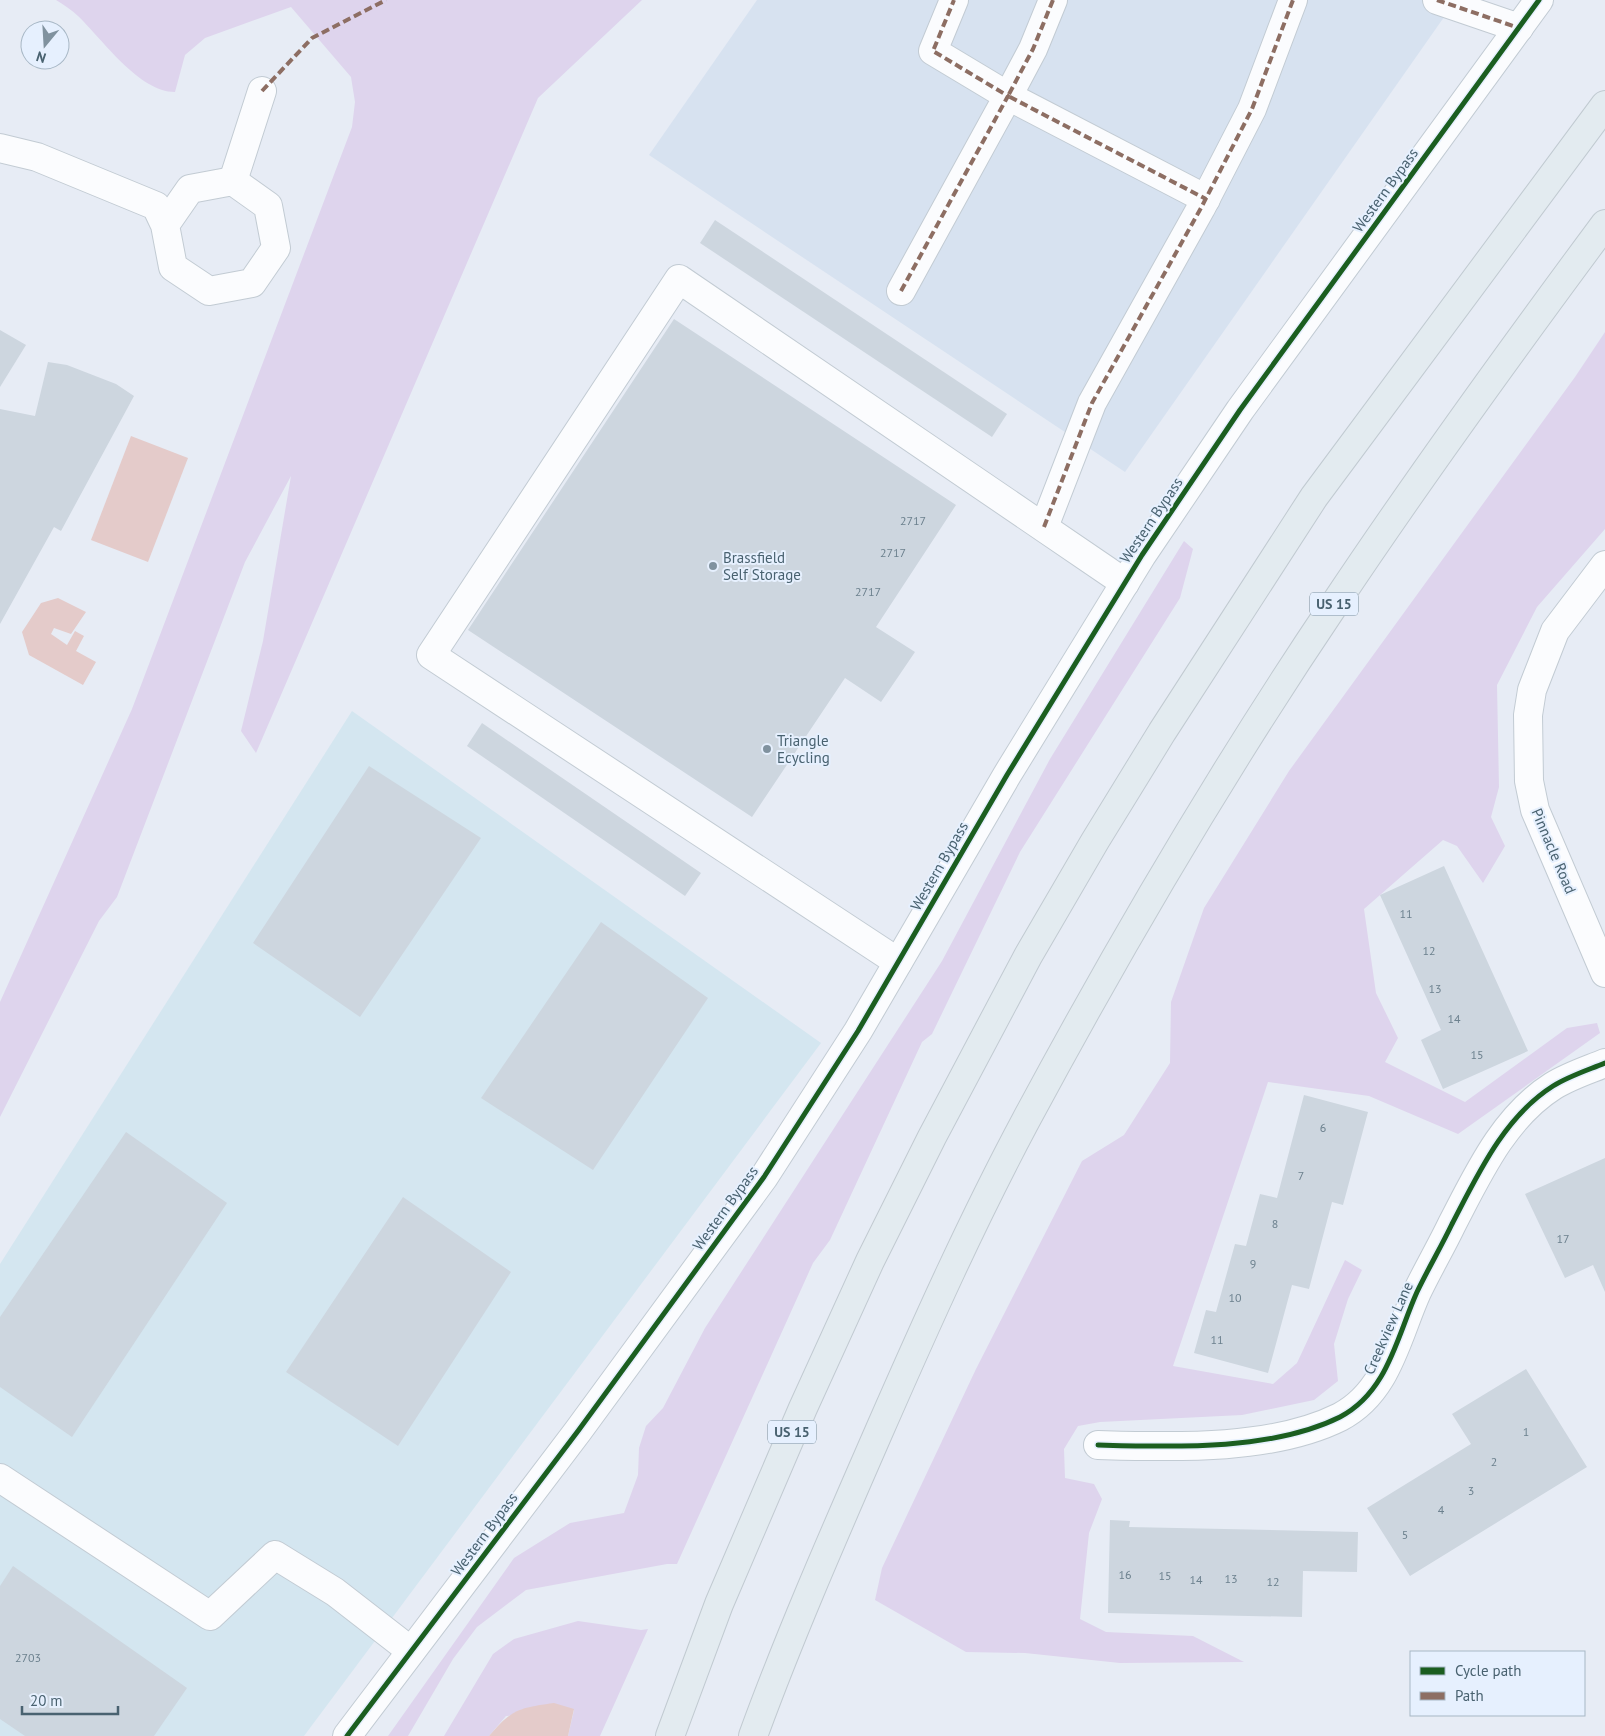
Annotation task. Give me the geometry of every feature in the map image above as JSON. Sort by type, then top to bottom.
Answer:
[{"type":"highway","name":"US 15","points":[[670,1736],[719,1604],[803,1408],[866,1270],[932,1137],[1028,956],[1095,840],[1162,732],[1314,497],[1605,105]]},
{"type":"highway","name":"US 15","points":[[753,1736],[845,1510],[944,1284],[1027,1118],[1141,914],[1250,735],[1336,602],[1494,374],[1605,224]]},
{"type":"street","points":[[954,0],[933,51],[1008,96],[1206,199]]},
{"type":"street","points":[[901,291],[1033,49],[1053,0]]},
{"type":"street","points":[[1044,528],[1092,403],[1206,199],[1252,109],[1292,0]]},
{"type":"street","points":[[1437,0],[1519,28]]},
{"type":"street","name":"Western Bypass","points":[[347,1736],[578,1431],[764,1177],[858,1030],[1007,775],[1125,583],[1240,410],[1539,0]]},
{"type":"street","points":[[233,181],[262,91]]},
{"type":"street","points":[[0,148],[37,157],[156,206],[166,224],[173,267],[209,291],[252,284],[276,248],[268,206],[233,181],[190,189],[166,224]]},
{"type":"street","points":[[898,962],[432,655],[679,279],[1125,583]]},
{"type":"street","name":"Pinnacle Road","points":[[1605,565],[1555,631],[1532,690],[1528,715],[1529,781],[1535,810],[1605,974]]},
{"type":"street","name":"Creekview Lane","points":[[1098,1445],[1182,1447],[1263,1439],[1318,1425],[1341,1416],[1362,1401],[1381,1379],[1417,1292],[1481,1168],[1510,1126],[1527,1106],[1554,1085],[1605,1063]]},
{"type":"street","points":[[0,1478],[210,1616],[275,1555],[335,1592],[411,1651]]},
{"type":"shaded area","points":[[56,0],[642,0],[538,98],[256,753],[241,731],[263,641],[291,476],[245,562],[117,897],[99,921],[0,1117],[0,1002],[132,709],[352,127],[355,102],[351,77],[291,7],[205,38],[185,55],[175,92],[162,90],[148,84],[135,74],[110,51],[76,14]]},
{"type":"shaded area","points":[[757,0],[1456,0],[1125,472],[649,155]]},
{"type":"shaded area","points":[[1605,332],[1605,529],[1537,607],[1497,685],[1499,787],[1491,817],[1505,846],[1483,883],[1457,846],[1443,840],[1364,909],[1376,993],[1398,1038],[1385,1062],[1465,1102],[1567,1028],[1597,1023],[1600,1033],[1458,1134],[1369,1096],[1268,1082],[1173,1366],[1273,1384],[1297,1363],[1345,1260],[1362,1270],[1348,1299],[1334,1344],[1338,1381],[1314,1400],[1242,1415],[1100,1422],[1078,1426],[1064,1449],[1065,1478],[1094,1484],[1102,1499],[1089,1533],[1080,1619],[1106,1632],[1193,1636],[1244,1662],[1120,1663],[1025,1653],[966,1652],[875,1600],[882,1568],[976,1369],[1082,1161],[1124,1135],[1170,1063],[1171,1002],[1204,908],[1289,771],[1575,377]]},
{"type":"shaded area","points":[[131,436],[188,458],[148,562],[91,540]]},
{"type":"shaded area","points":[[1184,541],[1193,549],[1180,598],[1020,852],[932,1034],[922,1042],[830,1240],[813,1263],[677,1564],[667,1564],[526,1590],[477,1627],[453,1659],[408,1736],[388,1736],[514,1558],[570,1523],[624,1513],[638,1475],[639,1448],[646,1426],[663,1408],[705,1328],[942,961],[1050,759]]},
{"type":"shaded area","points":[[58,598],[86,612],[71,634],[54,628],[51,634],[67,645],[75,631],[84,636],[76,651],[96,662],[83,685],[29,655],[22,632],[41,603]]},
{"type":"shaded area","points":[[352,711],[821,1043],[304,1736],[0,1736],[0,1264]]},
{"type":"shaded area","points":[[578,1621],[641,1630],[648,1629],[600,1736],[568,1736],[574,1710],[506,1716],[489,1736],[444,1736],[493,1654],[514,1639]]},
{"type":"shaded area","points":[[554,1703],[574,1709],[568,1736],[489,1736],[504,1720],[517,1711],[532,1706]]},
{"type":"building","points":[[715,220],[1007,414],[992,437],[700,243]]},
{"type":"building","name":"Brassfield Self Storage","points":[[674,319],[956,505],[876,627],[915,652],[881,702],[845,678],[752,817],[468,630]]},
{"type":"building","points":[[0,330],[26,345],[0,387]]},
{"type":"building","points":[[48,362],[67,365],[116,384],[134,396],[61,531],[54,527],[0,624],[0,409],[35,416]]},
{"type":"building","points":[[482,723],[701,873],[685,896],[467,746]]},
{"type":"building","points":[[369,766],[481,838],[360,1017],[253,943]]},
{"type":"building","points":[[1444,866],[1528,1051],[1443,1089],[1421,1040],[1441,1030],[1380,895]]},
{"type":"building","points":[[601,922],[708,998],[593,1170],[481,1098]]},
{"type":"building","points":[[1304,1095],[1368,1112],[1343,1205],[1332,1202],[1309,1289],[1292,1285],[1268,1373],[1194,1353],[1206,1310],[1216,1312],[1235,1244],[1246,1246],[1260,1194],[1277,1198]]},
{"type":"building","points":[[126,1132],[227,1203],[72,1437],[0,1387],[0,1317]]},
{"type":"building","points":[[1605,1158],[1605,1292],[1593,1265],[1565,1278],[1525,1194]]},
{"type":"building","points":[[403,1197],[511,1272],[398,1446],[286,1372]]},
{"type":"building","points":[[1526,1369],[1587,1467],[1410,1576],[1367,1508],[1471,1444],[1452,1414]]},
{"type":"building","points":[[1110,1520],[1130,1521],[1129,1527],[1358,1532],[1357,1572],[1303,1571],[1302,1617],[1108,1613]]},
{"type":"building","points":[[13,1566],[187,1688],[154,1736],[25,1736],[0,1719],[0,1586]]},
{"type":"marked path","points":[[262,91],[312,38],[386,0]]},
{"type":"marked path","points":[[901,291],[1008,96],[933,51],[954,0]]},
{"type":"marked path","points":[[1053,0],[1033,49],[1008,96],[1206,199]]},
{"type":"marked path","points":[[1044,527],[1092,403],[1201,208],[1252,109],[1293,0]]},
{"type":"marked path","points":[[1437,0],[1519,28]]},
{"type":"cycle path","points":[[347,1736],[578,1431],[764,1177],[858,1031],[1007,775],[1142,555],[1240,410],[1539,0]]},
{"type":"cycle path","points":[[1098,1445],[1189,1446],[1253,1441],[1284,1436],[1313,1428],[1340,1417],[1356,1406],[1369,1393],[1389,1362],[1421,1283],[1482,1167],[1506,1130],[1536,1099],[1553,1086],[1605,1063]]},
{"type":"place","name":"Brassfield Self Storage","points":[[713,566]]},
{"type":"place","name":"Triangle Ecycling","points":[[767,749]]}]
